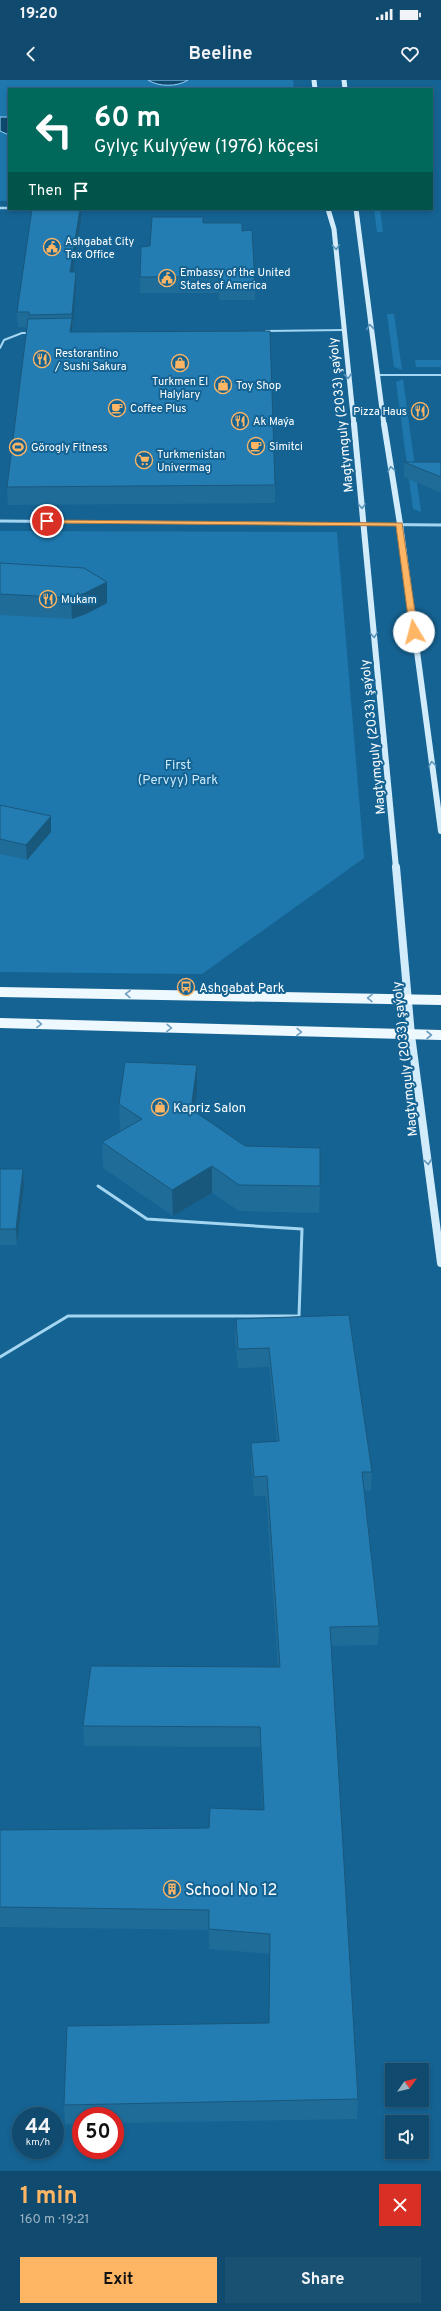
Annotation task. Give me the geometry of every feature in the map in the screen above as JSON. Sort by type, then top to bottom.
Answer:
[{"type":"main road","name":"Magtymguly (2033) şaýoly","points":[[328,210],[334,229],[342,330],[361,490],[363,524],[409,998],[411,1035],[441,1263]]},
{"type":"main road","points":[[356,210],[376,375],[400,524],[441,831]]},
{"type":"main road","points":[[0,992],[409,998],[441,1000]]},
{"type":"main road","points":[[0,1023],[441,1035]]},
{"type":"street","points":[[0,521],[441,524]]},
{"type":"lane","points":[[264,331],[342,330]]},
{"type":"lane","points":[[0,348],[4,340],[22,333],[30,333]]},
{"type":"lane","points":[[376,375],[441,375]]},
{"type":"lane","points":[[0,1357],[68,1316],[299,1316],[302,1230],[147,1219],[98,1186]]},
{"type":"green space","points":[[0,80],[293,80],[294,88],[8,88],[8,201],[0,201]]},
{"type":"green space","points":[[374,210],[380,210],[383,232],[377,232]]},
{"type":"green space","points":[[387,314],[394,314],[402,370],[394,367]]},
{"type":"green space","points":[[415,360],[441,360],[441,367],[416,367]]},
{"type":"green space","points":[[403,379],[421,512],[413,509],[396,382]]},
{"type":"green space","name":"First (Pervyy) Park","points":[[0,531],[337,532],[364,858],[202,974],[0,972]]},
{"type":"shaded area","points":[[148,80],[188,80],[174,85],[162,85]]},
{"type":"shaded area","points":[[0,117],[8,117],[8,135],[0,131]]},
{"type":"building","points":[[32,210],[80,210],[70,272],[76,272],[72,314],[29,315],[29,312],[17,312]]},
{"type":"building","points":[[152,217],[203,217],[203,223],[242,223],[242,231],[252,230],[255,283],[219,283],[219,277],[140,277],[141,247],[150,246]]},
{"type":"building","name":"Turkmenistan Univermag","points":[[72,318],[70,332],[270,331],[275,485],[7,487],[28,319]]},
{"type":"building","points":[[404,462],[441,462],[441,477]]},
{"type":"building","points":[[0,563],[84,568],[107,582],[71,598],[0,594]]},
{"type":"building","points":[[0,805],[51,816],[26,845],[0,839]]},
{"type":"building","points":[[125,1062],[197,1065],[191,1109],[245,1146],[320,1148],[320,1186],[239,1185],[212,1166],[172,1190],[102,1142],[142,1119],[119,1104]]},
{"type":"building","points":[[0,1169],[23,1169],[16,1229],[0,1229]]},
{"type":"building","points":[[349,1315],[372,1472],[362,1472],[379,1626],[330,1627],[358,2099],[64,2105],[67,2026],[269,2023],[270,1934],[209,1929],[209,1910],[0,1907],[0,1830],[209,1828],[210,1808],[264,1810],[260,1727],[83,1726],[91,1666],[280,1667],[267,1476],[254,1477],[251,1443],[279,1441],[269,1348],[238,1349],[236,1319]]},
{"type":"place","name":"Ashgabat City Tax Office","points":[[52,247]]},
{"type":"place","name":"Embassy of the United States of America","points":[[167,278]]},
{"type":"place","name":"Restorantino / Sushi Sakura","points":[[42,359]]},
{"type":"place","name":"Turkmen El Halylary","points":[[180,363]]},
{"type":"place","name":"Toy Shop","points":[[223,385]]},
{"type":"place","name":"Coffee Plus","points":[[117,408]]},
{"type":"place","name":"Pizza Haus","points":[[420,411]]},
{"type":"place","name":"Ak Maýa","points":[[240,421]]},
{"type":"place","name":"Simitci","points":[[256,446]]},
{"type":"place","name":"Görogly Fitness","points":[[18,447]]},
{"type":"place","name":"Turkmenistan Univermag","points":[[144,460]]},
{"type":"place","name":"Mukam","points":[[48,599]]},
{"type":"place","name":"Ashgabat Park","points":[[186,987]]},
{"type":"place","name":"Kapriz Salon","points":[[160,1107]]},
{"type":"place","name":"School No 12","points":[[172,1889]]},
{"type":"route","points":[[47,521],[400,524],[414,632]]}]
